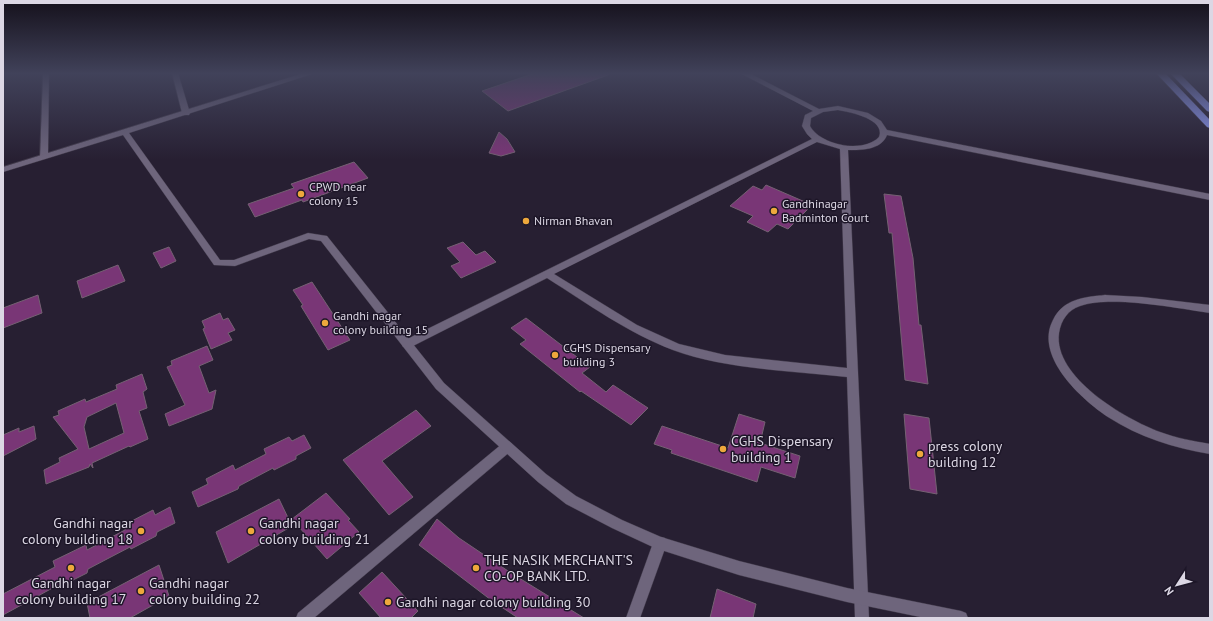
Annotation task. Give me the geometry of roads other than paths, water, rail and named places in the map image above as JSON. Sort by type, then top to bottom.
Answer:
[{"type":"highway","points":[[1188,102],[1210,125]]},
{"type":"street","points":[[44,157],[45,102]]},
{"type":"street","points":[[183,102],[186,113]]},
{"type":"street","points":[[3,170],[221,102]]},
{"type":"street","points":[[800,102],[818,111]]},
{"type":"street","points":[[838,108],[857,111],[873,118],[880,124],[884,132],[882,139],[868,147],[835,146],[817,139],[809,132],[806,125],[808,118],[818,111],[838,108]]},
{"type":"street","points":[[126,132],[217,263],[235,263],[308,236],[324,238],[440,386],[542,478],[571,500],[617,524],[660,543],[739,568],[861,598],[961,618]]},
{"type":"street","points":[[884,132],[1210,197]]},
{"type":"street","points":[[407,344],[817,139]]},
{"type":"street","points":[[844,147],[862,618]]},
{"type":"street","points":[[547,274],[633,328],[677,347],[725,358],[853,373]]},
{"type":"street","points":[[1210,309],[1105,298],[1078,302],[1065,310],[1057,318],[1053,331],[1053,344],[1062,365],[1076,384],[1092,398],[1123,420],[1165,439],[1210,449]]},
{"type":"street","points":[[303,618],[508,446]]},
{"type":"street","points":[[633,618],[660,543]]},
{"type":"place","name":"CPWD near colony 15","points":[[301,194]]},
{"type":"place","name":"Gandhinagar Badminton Court","points":[[774,211]]},
{"type":"place","name":"Nirman Bhavan","points":[[526,221]]},
{"type":"place","name":"Gandhi nagar colony building 15","points":[[325,323]]},
{"type":"place","name":"CGHS Dispensary building 3","points":[[555,355]]},
{"type":"place","name":"CGHS Dispensary building 1","points":[[723,449]]},
{"type":"place","name":"press colony building 12","points":[[920,454]]},
{"type":"place","name":"Gandhi nagar colony building 18","points":[[141,531]]},
{"type":"place","name":"Gandhi nagar colony building 21","points":[[251,531]]},
{"type":"place","name":"Gandhi nagar colony building 17","points":[[71,568]]},
{"type":"place","name":"THE NASIK MERCHANT'S CO-OP BANK LTD.","points":[[476,568]]},
{"type":"place","name":"Gandhi nagar colony building 22","points":[[141,591]]},
{"type":"place","name":"Gandhi nagar colony building 30","points":[[388,602]]}]
